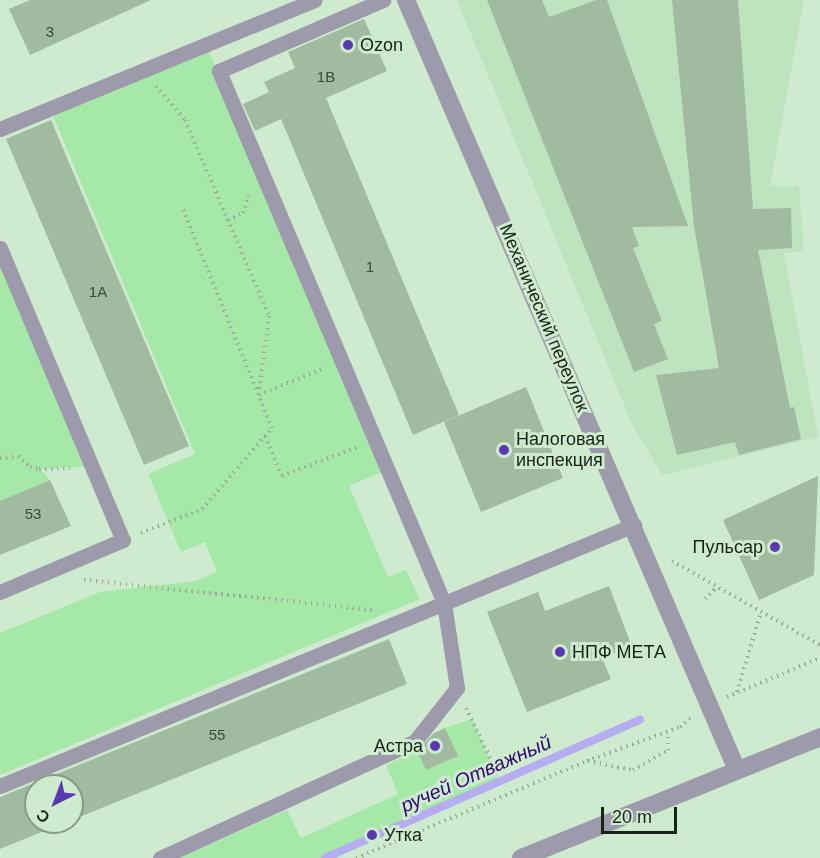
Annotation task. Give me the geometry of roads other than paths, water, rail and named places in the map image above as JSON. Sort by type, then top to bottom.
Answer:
[{"type":"street","name":"Механический переулок","points":[[406,0],[634,525],[737,770]]},
{"type":"street","points":[[521,858],[820,737]]},
{"type":"lane","points":[[0,129],[315,0]]},
{"type":"lane","points":[[160,858],[415,741],[457,688],[444,603],[219,70],[383,0]]},
{"type":"lane","points":[[0,248],[123,540],[0,592]]},
{"type":"lane","points":[[0,786],[634,525]]},
{"type":"waterway","name":"ручей Отважный","points":[[325,858],[640,720]]},
{"type":"place","name":"Ozon","points":[[348,45]]},
{"type":"place","name":"Налоговая инспекция","points":[[504,450]]},
{"type":"place","name":"Пульсар","points":[[775,547]]},
{"type":"place","name":"НПФ МЕТА","points":[[560,652]]},
{"type":"place","name":"Астра","points":[[435,746]]},
{"type":"place","name":"Утка","points":[[372,835]]}]
